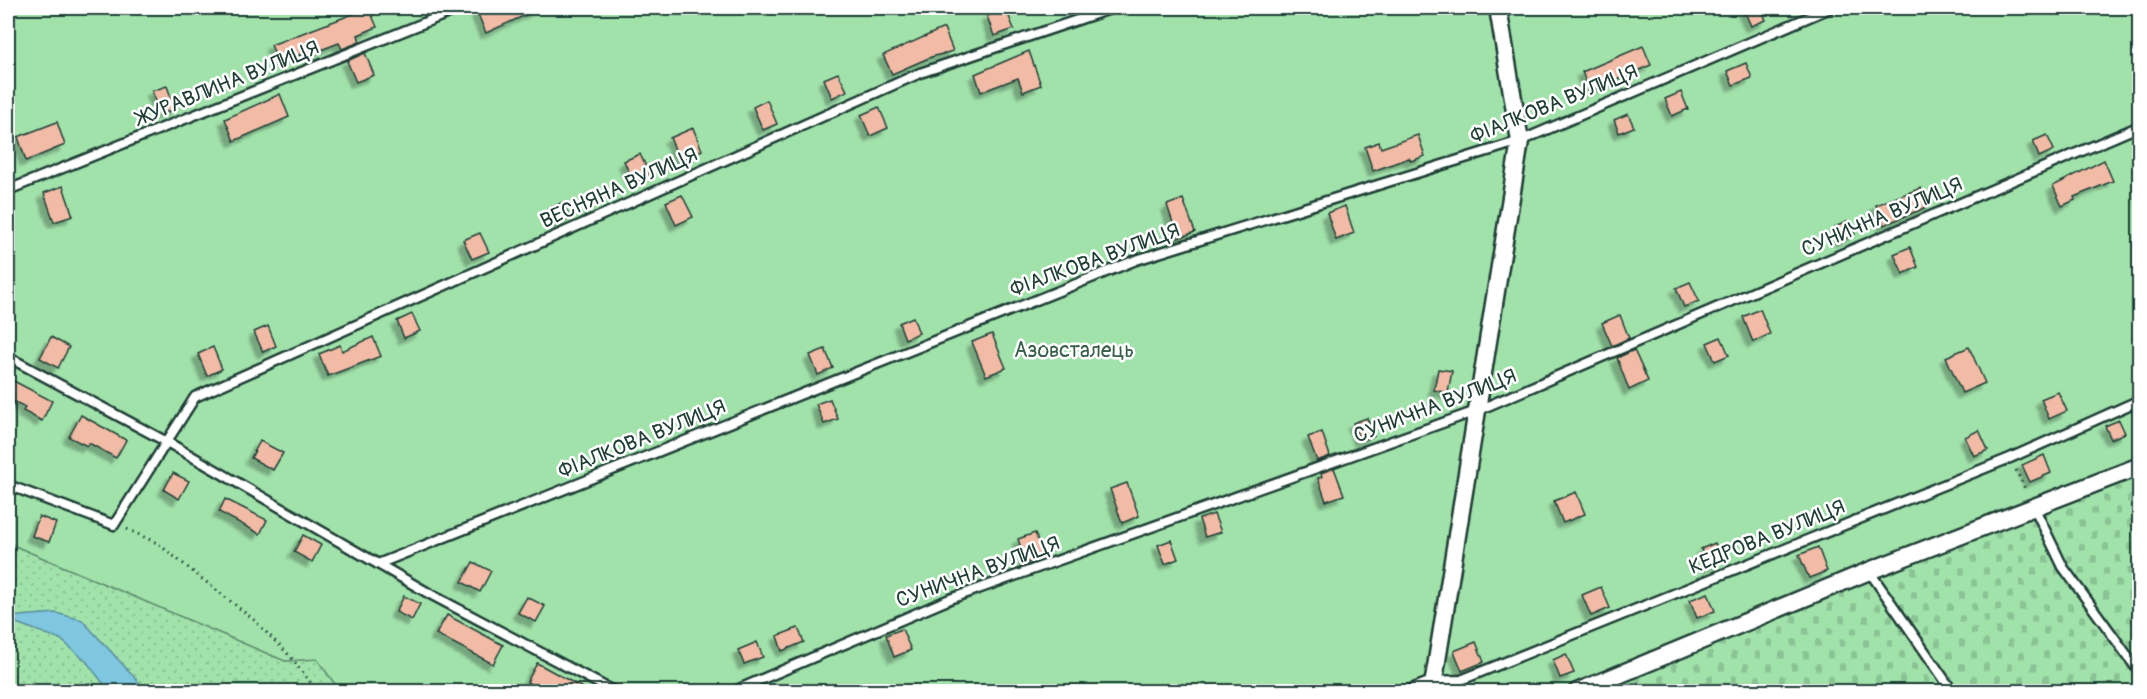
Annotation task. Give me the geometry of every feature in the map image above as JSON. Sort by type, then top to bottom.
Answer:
[{"type":"street","points":[[1432,686],[1520,141],[1498,8]]},
{"type":"street","points":[[1584,690],[1869,572],[2139,466]]},
{"type":"lane","name":"ЖУРАВЛИНА ВУЛИЦЯ","points":[[8,190],[461,8]]},
{"type":"lane","name":"ВЕСНЯНА ВУЛИЦЯ","points":[[114,525],[195,397],[920,73],[1113,8]]},
{"type":"lane","name":"ФІАЛКОВА ВУЛИЦЯ","points":[[378,564],[1136,260],[1520,141],[1830,8]]},
{"type":"lane","name":"СУНИЧНА ВУЛИЦЯ","points":[[732,692],[950,599],[1476,411],[2139,126]]},
{"type":"lane","points":[[8,357],[167,442],[378,564],[615,692]]},
{"type":"lane","name":"КЕДРОВА ВУЛИЦЯ","points":[[1403,692],[1461,680],[2010,458],[2139,400]]},
{"type":"lane","points":[[8,484],[114,525]]},
{"type":"lane","points":[[2034,507],[2063,567],[2139,673]]},
{"type":"lane","points":[[1869,572],[1953,692]]},
{"type":"path","points":[[2010,458],[2034,507]]},
{"type":"path","points":[[114,525],[134,531],[157,543],[205,582],[223,593],[291,657],[318,692]]},
{"type":"green space","name":"Азовсталець","points":[[8,8],[2139,8],[2139,466],[1577,691],[340,691],[317,659],[285,661],[8,543]]},
{"type":"green space","points":[[2139,466],[2139,691],[1577,692]]},
{"type":"green space","points":[[8,543],[285,661],[317,659],[340,691],[8,691]]},
{"type":"water","points":[[56,613],[82,620],[147,691],[109,691],[86,661],[60,639],[8,620],[8,617]]},
{"type":"building","points":[[369,8],[377,27],[358,35],[360,42],[342,49],[339,43],[318,51],[317,48],[279,63],[271,45]]},
{"type":"building","points":[[488,8],[541,8],[486,33],[477,12]]},
{"type":"building","points":[[1743,8],[1761,8],[1766,20],[1751,26]]},
{"type":"building","points":[[1006,9],[1014,29],[994,36],[987,16]]},
{"type":"building","points":[[944,28],[953,51],[931,57],[892,74],[883,55]]},
{"type":"building","points":[[1643,46],[1651,65],[1590,91],[1582,72]]},
{"type":"building","points":[[1029,51],[1041,85],[1023,92],[1018,78],[981,92],[975,74]]},
{"type":"building","points":[[365,53],[374,75],[356,82],[347,61]]},
{"type":"building","points":[[1746,63],[1752,78],[1733,85],[1727,71]]},
{"type":"building","points":[[838,73],[847,91],[832,98],[824,79]]},
{"type":"building","points":[[167,86],[175,109],[161,114],[152,91]]},
{"type":"building","points":[[1681,92],[1688,109],[1672,116],[1665,99]]},
{"type":"building","points":[[280,94],[289,117],[234,141],[225,119]]},
{"type":"building","points":[[767,100],[777,124],[763,130],[753,107]]},
{"type":"building","points":[[879,107],[888,128],[870,136],[861,115]]},
{"type":"building","points":[[1628,114],[1634,127],[1619,133],[1614,120]]},
{"type":"building","points":[[57,122],[65,145],[26,161],[18,137]]},
{"type":"building","points":[[693,128],[702,150],[680,160],[670,138]]},
{"type":"building","points":[[1418,135],[1425,156],[1411,161],[1409,158],[1373,171],[1365,147],[1379,142],[1381,148]]},
{"type":"building","points":[[2047,135],[2054,150],[2039,157],[2033,141]]},
{"type":"building","points":[[640,154],[651,177],[634,184],[624,161]]},
{"type":"building","points":[[2104,160],[2113,181],[2074,197],[2075,200],[2062,206],[2053,186]]},
{"type":"building","points":[[63,186],[73,216],[54,222],[44,193]]},
{"type":"building","points":[[1921,188],[1929,206],[1884,225],[1876,205]]},
{"type":"building","points":[[682,195],[693,217],[676,225],[666,202]]},
{"type":"building","points":[[1183,199],[1195,232],[1178,238],[1167,205]]},
{"type":"building","points":[[563,202],[570,219],[556,226],[548,209]]},
{"type":"building","points":[[1345,206],[1354,233],[1336,240],[1327,213]]},
{"type":"building","points":[[1849,221],[1855,234],[1841,241],[1835,227]]},
{"type":"building","points":[[480,233],[489,252],[472,259],[463,240]]},
{"type":"building","points":[[1910,247],[1918,267],[1903,274],[1894,254]]},
{"type":"building","points":[[1690,282],[1699,301],[1684,307],[1676,288]]},
{"type":"building","points":[[1760,309],[1770,334],[1753,342],[1743,317]]},
{"type":"building","points":[[412,314],[420,331],[404,338],[397,321]]},
{"type":"building","points":[[1620,315],[1629,338],[1612,346],[1602,323]]},
{"type":"building","points":[[913,317],[919,333],[905,339],[899,323]]},
{"type":"building","points":[[268,326],[276,346],[263,352],[254,332]]},
{"type":"building","points":[[992,334],[1006,368],[986,376],[972,342]]},
{"type":"building","points":[[51,337],[69,347],[58,368],[40,358]]},
{"type":"building","points":[[373,337],[381,356],[328,376],[319,354],[340,345],[342,351]]},
{"type":"building","points":[[1721,337],[1729,355],[1715,361],[1707,343]]},
{"type":"building","points":[[213,347],[222,369],[207,376],[198,354]]},
{"type":"building","points":[[1969,347],[1985,383],[1962,393],[1946,357]]},
{"type":"building","points":[[825,349],[833,368],[818,375],[810,355]]},
{"type":"building","points":[[1634,350],[1648,381],[1629,390],[1617,358]]},
{"type":"building","points":[[1438,369],[1452,371],[1448,393],[1434,390]]},
{"type":"building","points":[[8,378],[52,401],[42,421],[23,411],[25,407],[8,398]]},
{"type":"building","points":[[2058,392],[2067,411],[2049,419],[2041,399]]},
{"type":"building","points":[[830,399],[838,419],[824,424],[816,404]]},
{"type":"building","points":[[81,415],[126,440],[116,458],[89,443],[87,446],[69,437]]},
{"type":"building","points":[[1367,418],[1374,436],[1360,441],[1353,423]]},
{"type":"building","points":[[2119,420],[2125,433],[2111,439],[2105,426]]},
{"type":"building","points":[[1979,430],[1988,450],[1974,456],[1965,437]]},
{"type":"building","points":[[1322,432],[1330,456],[1317,461],[1308,437]]},
{"type":"building","points":[[260,441],[283,453],[273,470],[251,458]]},
{"type":"building","points":[[2044,455],[2051,473],[2030,482],[2022,465]]},
{"type":"building","points":[[1334,468],[1344,495],[1326,501],[1318,478],[1322,477],[1321,473]]},
{"type":"building","points":[[173,473],[189,481],[179,499],[164,490]]},
{"type":"building","points":[[1127,483],[1139,516],[1122,523],[1110,489]]},
{"type":"building","points":[[1576,492],[1585,514],[1563,523],[1554,501]]},
{"type":"building","points":[[225,499],[267,520],[260,534],[219,512]]},
{"type":"building","points":[[1214,514],[1221,532],[1205,537],[1199,519]]},
{"type":"building","points":[[39,516],[56,523],[49,542],[32,536]]},
{"type":"building","points":[[1035,533],[1044,557],[1026,563],[1018,539]]},
{"type":"building","points":[[303,535],[321,545],[312,562],[294,552]]},
{"type":"building","points":[[1171,540],[1178,559],[1165,564],[1158,545]]},
{"type":"building","points":[[1715,543],[1722,561],[1709,567],[1701,549]]},
{"type":"building","points":[[1818,547],[1827,571],[1809,578],[1799,555]]},
{"type":"building","points":[[473,562],[491,571],[480,592],[462,582]]},
{"type":"building","points":[[1601,587],[1610,608],[1591,616],[1582,595]]},
{"type":"building","points":[[1708,593],[1715,611],[1697,618],[1690,600]]},
{"type":"building","points":[[404,596],[420,604],[412,620],[396,612]]},
{"type":"building","points":[[527,597],[545,606],[536,622],[518,613]]},
{"type":"building","points":[[447,615],[503,645],[493,664],[436,634]]},
{"type":"building","points":[[798,628],[804,642],[782,651],[777,636]]},
{"type":"building","points":[[902,629],[911,650],[894,657],[886,635]]},
{"type":"building","points":[[757,642],[763,657],[744,664],[738,650]]},
{"type":"building","points":[[1476,642],[1484,662],[1462,671],[1454,651]]},
{"type":"building","points":[[1566,654],[1574,673],[1560,678],[1553,660]]},
{"type":"building","points":[[537,663],[590,692],[544,692],[527,682]]}]
